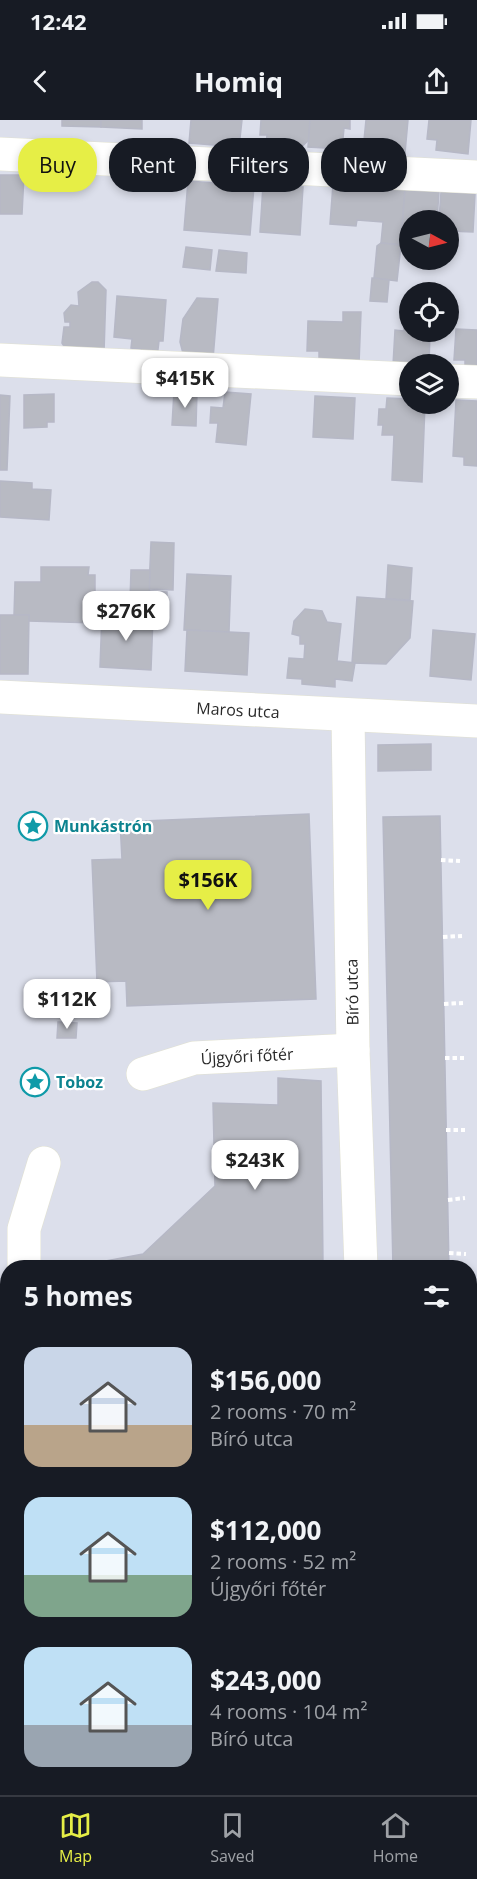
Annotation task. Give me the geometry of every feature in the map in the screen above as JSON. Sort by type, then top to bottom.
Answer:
[{"type":"street","points":[[0,154],[477,177]]},
{"type":"street","points":[[0,360],[399,378]]},
{"type":"street","points":[[459,381],[477,382]]},
{"type":"street","name":"Maros utca","points":[[0,697],[477,722]]},
{"type":"street","name":"Bíró utca","points":[[348,716],[353,1050],[361,1260]]},
{"type":"street","name":"Újgyőri főtér","points":[[143,1074],[194,1058],[353,1050]]},
{"type":"street","points":[[24,1260],[24,1229],[44,1163]]},
{"type":"path","points":[[441,860],[460,861]]},
{"type":"path","points":[[443,937],[462,936]]},
{"type":"path","points":[[444,1004],[463,1004]]},
{"type":"path","points":[[445,1058],[464,1058]]},
{"type":"path","points":[[446,1130],[465,1130]]},
{"type":"path","points":[[448,1200],[465,1198]]},
{"type":"path","points":[[449,1254],[466,1254]]},
{"type":"building","points":[[62,120],[101,120],[101,127],[62,126]]},
{"type":"building","points":[[101,120],[142,120],[142,129],[101,127]]},
{"type":"building","points":[[191,120],[242,120],[240,138],[208,138],[208,145],[196,144],[196,138],[189,138]]},
{"type":"building","points":[[261,120],[310,120],[309,140],[309,138],[267,138],[267,135],[260,135]]},
{"type":"building","points":[[310,120],[350,120],[350,129],[344,128],[343,138],[321,138],[321,148],[309,147]]},
{"type":"building","points":[[366,120],[408,120],[406,138],[364,138]]},
{"type":"building","points":[[429,120],[471,120],[468,154],[436,150],[437,140],[427,139]]},
{"type":"building","points":[[0,175],[18,175],[18,192],[23,192],[22,214],[0,214]]},
{"type":"building","points":[[196,182],[208,183],[208,192],[254,192],[250,235],[184,230],[187,192],[196,192]]},
{"type":"building","points":[[407,190],[439,192],[438,210],[403,210]]},
{"type":"building","points":[[263,192],[303,192],[300,235],[260,232]]},
{"type":"building","points":[[332,192],[405,192],[404,210],[399,210],[399,245],[381,243],[383,222],[357,220],[356,226],[330,224]]},
{"type":"building","points":[[441,192],[475,194],[473,232],[459,231],[459,210],[440,210]]},
{"type":"building","points":[[381,243],[399,245],[397,281],[374,278],[377,246]]},
{"type":"building","points":[[186,247],[212,250],[210,270],[183,267]]},
{"type":"building","points":[[219,250],[247,253],[246,273],[216,271]]},
{"type":"building","points":[[372,278],[389,280],[387,302],[370,301]]},
{"type":"building","points":[[92,282],[98,282],[106,290],[104,353],[67,351],[62,343],[64,327],[70,327],[70,322],[65,322],[64,313],[71,305],[79,306],[78,292]]},
{"type":"building","points":[[117,296],[166,300],[163,341],[159,341],[157,358],[140,356],[141,349],[131,348],[132,339],[114,337]]},
{"type":"building","points":[[197,298],[218,299],[213,359],[184,357],[180,342],[183,319]]},
{"type":"building","points":[[343,312],[361,312],[359,364],[319,363],[319,351],[307,351],[308,321],[343,322]]},
{"type":"building","points":[[459,329],[477,330],[477,369],[465,368],[465,360],[459,360],[459,354],[454,354],[455,342],[459,342]]},
{"type":"building","points":[[395,330],[399,330],[399,342],[430,342],[429,354],[399,354],[399,365],[393,365]]},
{"type":"building","points":[[174,391],[197,392],[196,426],[172,425]]},
{"type":"building","points":[[225,392],[251,394],[246,445],[216,442],[218,423],[210,423],[211,407],[223,408]]},
{"type":"building","points":[[54,394],[54,422],[47,422],[47,427],[24,428],[24,395]]},
{"type":"building","points":[[0,395],[10,396],[7,470],[0,470]]},
{"type":"building","points":[[315,396],[355,398],[353,439],[313,437]]},
{"type":"building","points":[[387,398],[399,399],[399,414],[425,414],[422,482],[392,480],[394,435],[382,435],[383,425],[378,425],[379,409],[386,409]]},
{"type":"building","points":[[459,400],[477,401],[477,466],[464,465],[464,457],[453,456],[455,414],[459,414]]},
{"type":"building","points":[[0,481],[32,483],[32,489],[51,490],[49,520],[0,517]]},
{"type":"building","points":[[151,542],[174,543],[173,590],[149,589]]},
{"type":"building","points":[[388,565],[412,568],[410,600],[386,599]]},
{"type":"building","points":[[41,567],[89,567],[88,575],[95,575],[95,623],[29,621],[29,615],[14,615],[15,582],[41,582]]},
{"type":"building","points":[[131,570],[150,570],[149,602],[130,601]]},
{"type":"building","points":[[187,574],[231,576],[229,632],[184,630]]},
{"type":"building","points":[[150,591],[167,592],[166,620],[149,617]]},
{"type":"building","points":[[357,597],[413,601],[410,638],[386,664],[352,663]]},
{"type":"building","points":[[305,609],[322,611],[327,622],[341,624],[337,661],[355,663],[352,681],[335,679],[335,687],[302,684],[302,679],[287,678],[289,658],[304,659],[305,644],[300,644],[300,636],[292,634],[294,621]]},
{"type":"building","points":[[102,614],[153,617],[151,670],[100,667]]},
{"type":"building","points":[[0,615],[29,615],[28,674],[0,674]]},
{"type":"building","points":[[187,630],[249,633],[247,675],[185,671]]},
{"type":"building","points":[[433,630],[475,634],[471,680],[430,676]]},
{"type":"building","points":[[431,744],[431,770],[378,771],[378,745]]},
{"type":"building","points":[[309,814],[316,999],[127,1006],[126,981],[97,982],[92,860],[122,859],[120,822]]},
{"type":"building","points":[[440,816],[449,1260],[393,1260],[383,817]]},
{"type":"building","points":[[58,1022],[77,1023],[76,1038],[57,1038]]},
{"type":"building","points":[[278,1078],[321,1081],[323,1260],[110,1260],[143,1254],[215,1186],[213,1103],[278,1105]]},
{"type":"place","name":"Munkástrón","points":[[33,826]]},
{"type":"place","name":"Toboz","points":[[35,1082]]}]
